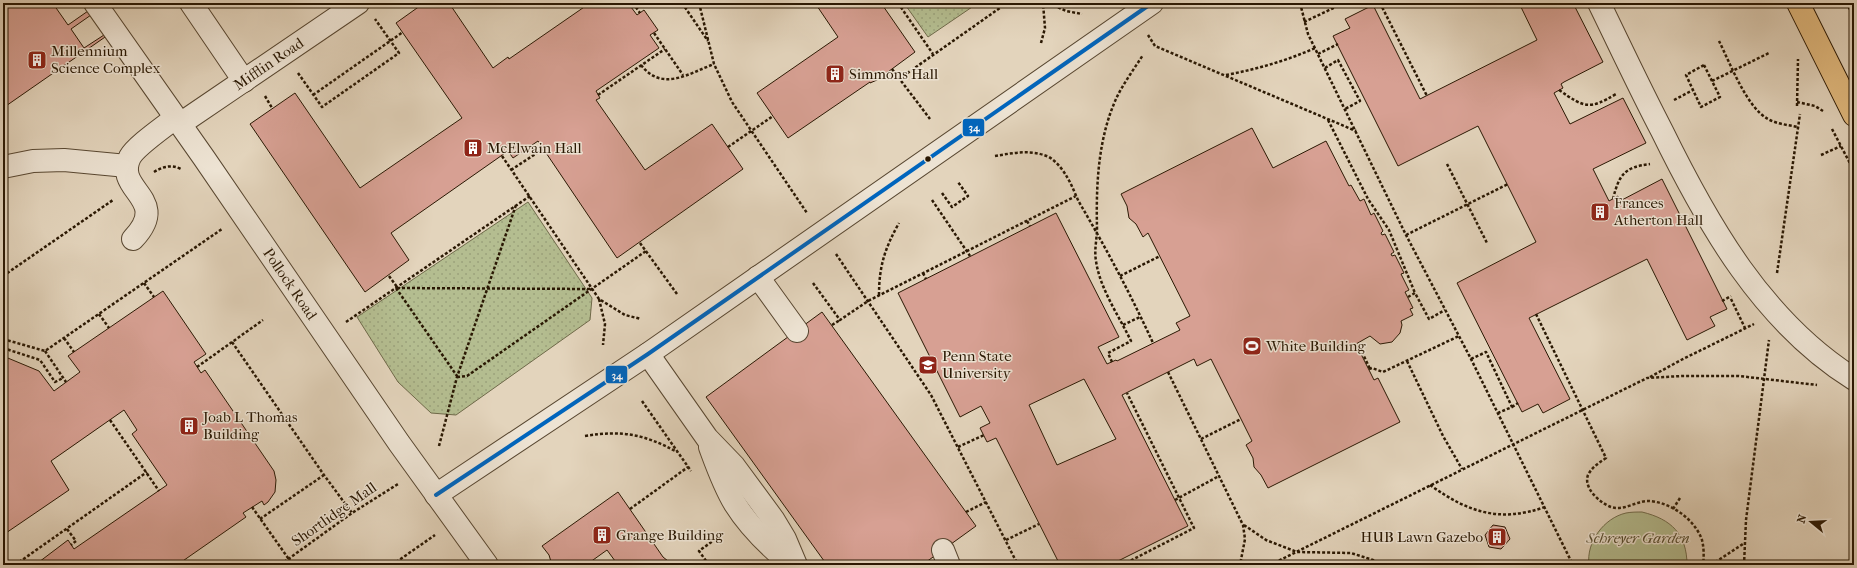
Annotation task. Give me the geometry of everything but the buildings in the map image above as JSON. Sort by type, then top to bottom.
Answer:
[{"type":"main road","points":[[1798,3],[1854,115]]},
{"type":"street","name":"Pollock Road","points":[[95,3],[399,443],[487,565]]},
{"type":"street","points":[[191,3],[244,81]]},
{"type":"street","points":[[436,495],[648,354],[1152,3]]},
{"type":"street","points":[[1599,3],[1684,176],[1728,250],[1748,280],[1770,306],[1800,336],[1830,362],[1854,379]]},
{"type":"street","name":"Mifflin Road","points":[[127,166],[130,156],[136,150],[177,121],[364,8]]},
{"type":"street","points":[[3,167],[34,161],[64,160],[127,166],[128,176],[144,202],[147,211],[147,221],[133,240]]},
{"type":"street","points":[[758,277],[796,331]]},
{"type":"street","points":[[648,354],[707,438],[734,466],[772,519],[785,539],[796,565]]},
{"type":"street","points":[[707,438],[724,484],[735,504],[757,533],[792,565]]},
{"type":"path","points":[[415,3],[418,7]]},
{"type":"path","points":[[633,3],[640,13]]},
{"type":"path","points":[[682,3],[709,43]]},
{"type":"path","points":[[699,3],[714,64],[732,102],[802,207]]},
{"type":"path","points":[[898,3],[933,54]]},
{"type":"path","points":[[899,78],[1007,3]]},
{"type":"path","points":[[1041,42],[1045,28],[1043,3]]},
{"type":"path","points":[[1049,3],[1066,11],[1082,14]]},
{"type":"path","points":[[1300,3],[1308,34],[1406,235],[1514,443],[1573,565]]},
{"type":"path","points":[[1304,22],[1344,3]]},
{"type":"path","points":[[1380,3],[1427,96]]},
{"type":"path","points":[[296,73],[300,75],[322,107],[400,53],[364,8]]},
{"type":"path","points":[[1144,30],[1155,46],[1356,131]]},
{"type":"path","points":[[313,95],[403,32]]},
{"type":"path","points":[[654,33],[683,76]]},
{"type":"path","points":[[1719,41],[1750,102],[1758,113],[1778,123],[1798,127]]},
{"type":"path","points":[[1318,54],[1338,44]]},
{"type":"path","points":[[1225,76],[1288,60],[1315,48]]},
{"type":"path","points":[[598,95],[665,49]]},
{"type":"path","points":[[1712,81],[1769,53]]},
{"type":"path","points":[[1797,106],[1798,53]]},
{"type":"path","points":[[1112,362],[1108,353],[1131,341],[1101,281],[1096,261],[1096,203],[1101,150],[1108,121],[1117,98],[1143,55]]},
{"type":"path","points":[[1325,68],[1338,60],[1360,101],[1345,109]]},
{"type":"path","points":[[641,65],[652,76],[659,80],[666,80],[683,76],[714,64]]},
{"type":"path","points":[[1704,65],[1712,81],[1720,97],[1701,107],[1686,75],[1704,65]]},
{"type":"path","points":[[892,69],[930,119]]},
{"type":"path","points":[[1559,90],[1588,105],[1601,103]]},
{"type":"path","points":[[1675,100],[1694,90]]},
{"type":"path","points":[[263,93],[272,108]]},
{"type":"path","points":[[1797,102],[1819,108],[1826,118]]},
{"type":"path","points":[[1776,279],[1800,114]]},
{"type":"path","points":[[728,147],[773,116]]},
{"type":"path","points":[[1328,119],[1368,199],[1389,230],[1402,258],[1415,293],[1429,319],[1445,310]]},
{"type":"path","points":[[1830,125],[1854,172]]},
{"type":"path","points":[[1821,156],[1840,146]]},
{"type":"path","points":[[511,170],[543,149]]},
{"type":"path","points":[[995,156],[1018,152],[1034,153],[1049,158],[1058,164],[1068,178],[1076,196],[1097,232],[1153,343]]},
{"type":"path","points":[[502,156],[599,299],[618,312],[641,319]]},
{"type":"path","points":[[1447,164],[1487,244]]},
{"type":"path","points":[[1613,199],[1617,184],[1624,173],[1634,168],[1653,164]]},
{"type":"path","points":[[151,174],[160,168],[170,166],[178,168],[184,172]]},
{"type":"path","points":[[942,193],[952,207],[968,196],[958,182]]},
{"type":"path","points":[[1406,235],[1508,184]]},
{"type":"path","points":[[340,326],[530,196]]},
{"type":"path","points":[[832,325],[879,295],[1076,196]]},
{"type":"path","points":[[3,276],[115,199]]},
{"type":"path","points":[[932,200],[970,256]]},
{"type":"path","points":[[439,446],[457,377],[516,206]]},
{"type":"path","points":[[1027,221],[1030,226]]},
{"type":"path","points":[[879,295],[881,264],[886,249],[899,223]]},
{"type":"path","points":[[45,351],[224,228]]},
{"type":"path","points":[[640,243],[677,294]]},
{"type":"path","points":[[457,377],[467,376],[646,251]]},
{"type":"path","points":[[834,252],[931,395],[1018,565]]},
{"type":"path","points":[[1120,276],[1160,256]]},
{"type":"path","points":[[923,273],[926,279]]},
{"type":"path","points":[[389,276],[457,377]]},
{"type":"path","points":[[813,282],[840,320]]},
{"type":"path","points":[[144,283],[154,297]]},
{"type":"path","points":[[396,288],[592,289]]},
{"type":"path","points":[[1408,297],[1415,293]]},
{"type":"path","points":[[1722,301],[1735,295]]},
{"type":"path","points":[[1730,297],[1745,328]]},
{"type":"path","points":[[599,299],[605,324],[603,345]]},
{"type":"path","points":[[99,314],[109,328]]},
{"type":"path","points":[[1536,314],[1606,458],[1593,468],[1587,481],[1592,492],[1600,502],[1612,507],[1622,508],[1647,501],[1662,504],[1685,516],[1702,540],[1704,554],[1703,565]]},
{"type":"path","points":[[1123,325],[1140,317]]},
{"type":"path","points":[[197,367],[263,320]]},
{"type":"path","points":[[1270,565],[1745,328],[1754,325]]},
{"type":"path","points":[[1362,352],[1369,369],[1383,372],[1459,336]]},
{"type":"path","points":[[64,338],[74,352]]},
{"type":"path","points":[[1744,565],[1744,544],[1769,338]]},
{"type":"path","points":[[3,339],[45,351],[66,382]]},
{"type":"path","points":[[232,342],[352,513]]},
{"type":"path","points":[[3,348],[40,360],[55,382],[63,378]]},
{"type":"path","points":[[1471,359],[1486,352],[1512,407]]},
{"type":"path","points":[[1407,361],[1443,436],[1462,469]]},
{"type":"path","points":[[1168,372],[1243,525],[1245,539],[1240,565]]},
{"type":"path","points":[[1647,378],[1711,375],[1764,377],[1822,386]]},
{"type":"path","points":[[1122,565],[1194,528],[1127,393]]},
{"type":"path","points":[[1498,413],[1518,403]]},
{"type":"path","points":[[1202,439],[1241,419]]},
{"type":"path","points":[[110,420],[159,491]]},
{"type":"path","points":[[585,436],[620,432],[640,435],[658,441],[677,452]]},
{"type":"path","points":[[958,447],[984,435]]},
{"type":"path","points":[[630,509],[688,467]]},
{"type":"path","points":[[16,565],[147,472]]},
{"type":"path","points":[[260,519],[324,475]]},
{"type":"path","points":[[1174,500],[1219,476]]},
{"type":"path","name":"Shortlidge Mall","points":[[280,565],[352,513],[400,482]]},
{"type":"path","points":[[1430,485],[1465,507],[1493,514],[1505,515],[1530,512],[1545,507]]},
{"type":"path","points":[[1673,509],[1680,498]]},
{"type":"path","points":[[966,512],[986,502]]},
{"type":"path","points":[[252,507],[293,565]]},
{"type":"path","points":[[1005,540],[1039,524]]},
{"type":"path","points":[[1243,525],[1266,540],[1297,552],[1351,553],[1373,560],[1382,565]]},
{"type":"path","points":[[67,529],[76,541],[71,544]]},
{"type":"path","points":[[709,565],[699,551],[726,531]]},
{"type":"path","points":[[392,565],[435,535]]},
{"type":"path","points":[[1166,537],[1168,541]]},
{"type":"path","points":[[1711,565],[1744,544]]},
{"type":"green space","points":[[904,3],[978,3],[928,37]]},
{"type":"green space","points":[[528,202],[592,298],[590,320],[456,415],[431,413],[398,382],[357,317]]},
{"type":"green space","name":"Schreyer Garden","points":[[1642,512],[1661,519],[1675,530],[1680,536],[1684,545],[1687,565],[1589,565],[1590,548],[1598,532],[1604,526],[1618,516],[1628,513]]},
{"type":"transit line","name":"34","points":[[436,495],[648,354],[1152,3]]},
{"type":"place","name":"Millennium Science Complex","points":[[37,60]]},
{"type":"place","name":"Simmons Hall","points":[[835,74]]},
{"type":"place","name":"McElwain Hall","points":[[473,148]]},
{"type":"place","name":"Frances Atherton Hall","points":[[1600,212]]},
{"type":"place","name":"White Building","points":[[1252,346]]},
{"type":"place","name":"Penn State University","points":[[928,365]]},
{"type":"place","name":"Joab L Thomas Building","points":[[189,426]]},
{"type":"place","name":"Grange Building","points":[[602,535]]},
{"type":"place","name":"HUB Lawn Gazebo","points":[[1497,537]]}]
